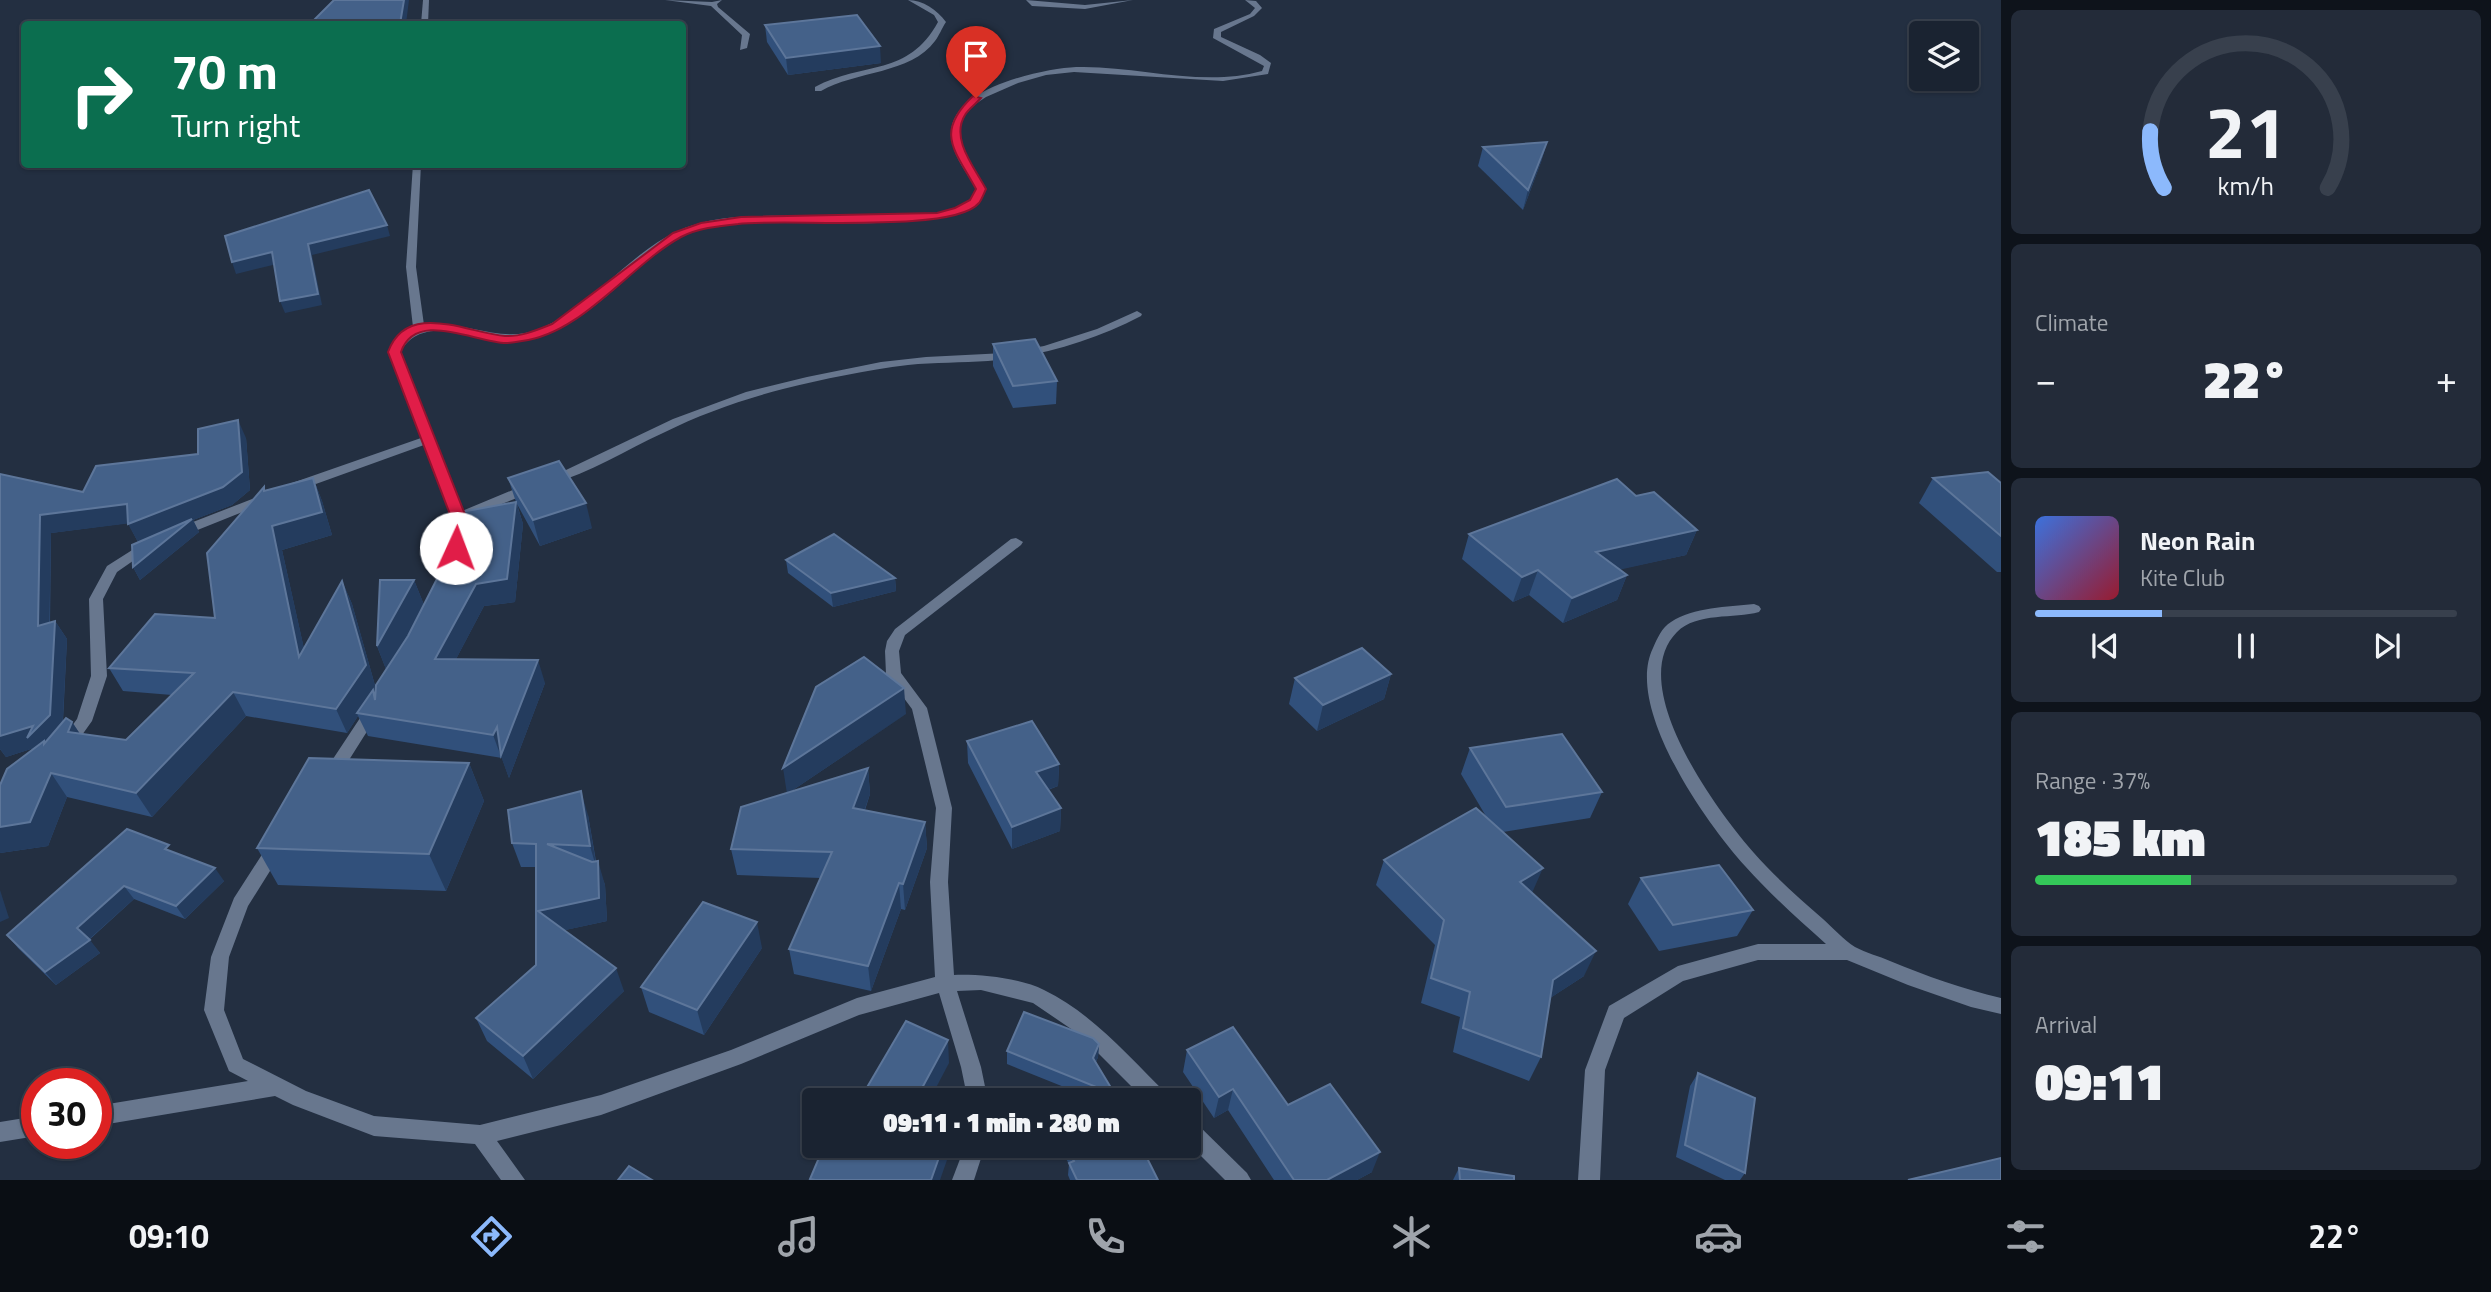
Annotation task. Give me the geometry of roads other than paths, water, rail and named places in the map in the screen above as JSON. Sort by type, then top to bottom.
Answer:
[{"type":"street","points":[[425,21],[426,0]]},
{"type":"street","points":[[668,0],[716,2],[746,34],[743,48]]},
{"type":"street","points":[[818,89],[827,82],[893,65],[927,47],[942,22],[936,14],[911,0]]},
{"type":"street","points":[[1029,0],[1032,4],[1085,7],[1130,0]]},
{"type":"street","points":[[436,599],[456,548],[458,517],[394,352],[398,340],[419,328],[448,327],[505,340],[533,336],[556,326],[677,235],[704,225],[741,220],[908,218],[959,211],[975,202],[981,189],[956,143],[955,128],[961,113],[976,98],[1034,73],[1059,69],[1088,68],[1223,79],[1265,72],[1268,65],[1257,57],[1217,38],[1217,31],[1252,15],[1259,8],[1248,0]]},
{"type":"street","points":[[417,168],[409,272],[412,302],[419,328]]},
{"type":"street","points":[[458,517],[582,469],[694,414],[750,395],[849,371],[907,362],[988,358],[1035,351],[1079,341],[1137,314]]},
{"type":"street","points":[[59,754],[84,721],[99,676],[96,599],[112,569],[143,547],[283,491],[428,440]]},
{"type":"street","points":[[975,1088],[945,983],[939,882],[943,808],[919,708],[894,674],[892,651],[900,632],[1016,542]]},
{"type":"street","points":[[1754,609],[1701,615],[1674,625],[1659,644],[1653,665],[1656,702],[1674,747],[1710,808],[1737,845],[1770,882],[1848,951],[1908,977],[1971,999],[2001,1006]]},
{"type":"street","points":[[321,787],[380,700]]},
{"type":"street","points":[[281,839],[240,903],[220,957],[214,1010],[236,1065],[300,1098],[374,1126],[480,1135],[601,1105],[734,1058],[857,1007],[945,983],[981,982],[1038,996],[1087,1028],[1147,1088]]},
{"type":"street","points":[[1589,1180],[1595,1070],[1616,1012],[1678,974],[1758,952],[1848,951]]},
{"type":"street","points":[[112,1113],[277,1086]]},
{"type":"street","points":[[0,1132],[21,1129]]},
{"type":"street","points":[[480,1135],[514,1180]]},
{"type":"street","points":[[1201,1142],[1240,1180]]},
{"type":"street","points":[[963,1180],[971,1158]]}]
